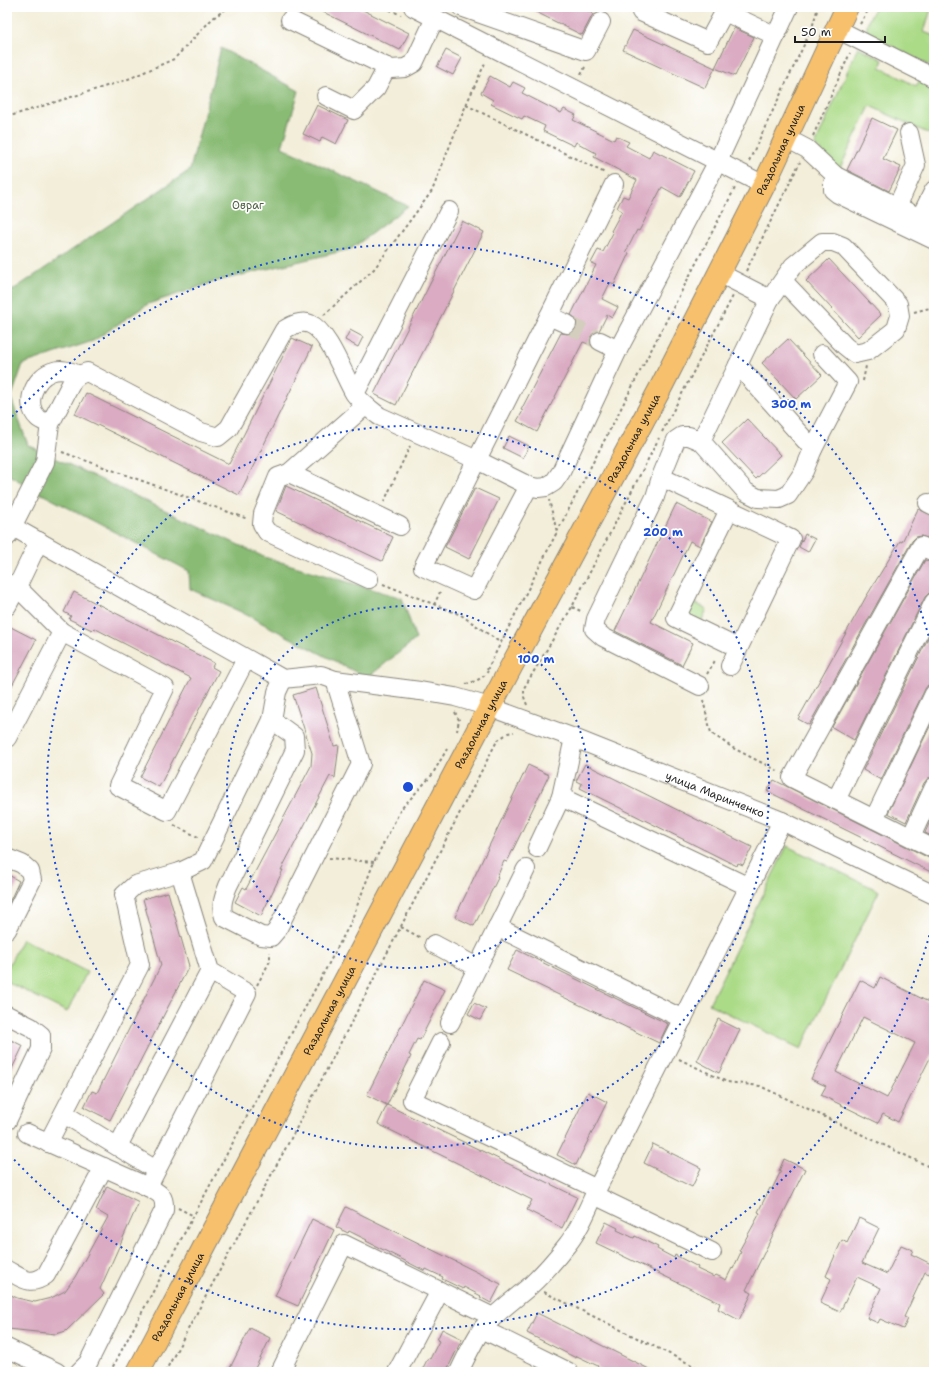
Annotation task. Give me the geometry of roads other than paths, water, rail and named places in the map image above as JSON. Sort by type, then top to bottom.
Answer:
[{"type":"main road","name":"Раздольная улица","points":[[138,1372],[660,389],[764,185],[786,138],[846,33],[847,7]]},
{"type":"street","points":[[413,7],[764,185]]},
{"type":"street","points":[[290,20],[386,67],[391,69],[405,68],[414,63],[440,21],[452,7]]},
{"type":"street","points":[[461,7],[586,51],[601,22]]},
{"type":"street","points":[[614,184],[423,567],[474,590],[538,487],[554,482],[561,472],[618,350],[718,161],[790,7]]},
{"type":"street","points":[[641,12],[708,42],[726,10],[776,36]]},
{"type":"street","points":[[846,33],[934,78]]},
{"type":"street","points":[[326,96],[354,110],[376,88],[386,67]]},
{"type":"street","points":[[898,207],[916,165],[909,133]]},
{"type":"street","points":[[786,138],[807,148],[836,176],[898,207],[923,225],[934,240]]},
{"type":"street","points":[[836,176],[833,183],[833,190],[838,194],[923,225]]},
{"type":"street","points":[[923,225],[934,190]]},
{"type":"street","points":[[369,579],[267,532],[262,524],[263,514],[278,478],[289,473],[360,400],[449,211]]},
{"type":"street","points":[[700,442],[770,299],[793,266],[822,242],[833,242],[843,246],[898,304],[900,316],[896,329],[868,351],[855,354],[845,346],[783,281]]},
{"type":"street","points":[[719,273],[770,299]]},
{"type":"street","points":[[549,316],[567,324]]},
{"type":"street","points":[[48,1143],[140,965],[124,895],[135,885],[180,872],[203,861],[272,720],[277,692],[283,679],[39,542],[10,532],[45,462],[50,424],[73,380],[79,374],[87,372],[201,432],[218,437],[229,428],[284,330],[296,323],[310,324],[324,336],[360,400],[379,416],[538,487]]},
{"type":"street","points":[[600,341],[618,350]]},
{"type":"street","points":[[700,686],[603,637],[594,629],[596,619],[655,496],[676,440],[682,436],[689,436],[700,442],[746,492],[758,498],[779,499],[788,495],[804,471],[813,449],[848,382],[822,354]]},
{"type":"street","points":[[738,365],[813,449]]},
{"type":"street","points":[[50,424],[38,418],[34,411],[31,399],[33,390],[43,376],[53,371],[66,370],[79,374]]},
{"type":"street","points":[[289,473],[400,526]]},
{"type":"street","points":[[661,477],[791,539],[730,666]]},
{"type":"street","points":[[729,510],[676,618],[738,648]]},
{"type":"street","points":[[7,606],[12,585],[39,542]]},
{"type":"street","points":[[934,552],[921,546],[792,778],[934,849]]},
{"type":"street","points":[[12,585],[62,632],[164,688],[118,786],[167,811],[246,659]]},
{"type":"street","points":[[836,800],[934,602]]},
{"type":"street","points":[[7,738],[62,632]]},
{"type":"street","name":"улица Маринченко","points":[[283,679],[321,674],[335,680],[455,697],[490,707],[574,738],[782,821],[932,889]]},
{"type":"street","points":[[272,720],[294,736],[295,750],[228,886],[223,898],[222,910],[224,917],[261,936],[271,937],[277,930],[361,764],[335,680]]},
{"type":"street","points":[[874,819],[934,694]]},
{"type":"street","points":[[537,848],[561,797],[574,738]]},
{"type":"street","points":[[911,837],[934,787]]},
{"type":"street","points":[[561,797],[749,887]]},
{"type":"street","points":[[459,1372],[473,1344],[488,1323],[531,1285],[568,1244],[579,1228],[595,1192],[782,821]]},
{"type":"street","points":[[7,858],[22,864],[30,870],[32,880],[7,930]]},
{"type":"street","points":[[450,1024],[526,869]]},
{"type":"street","points":[[148,1187],[247,993],[210,971],[180,872]]},
{"type":"street","points":[[497,927],[683,1019]]},
{"type":"street","points":[[434,944],[477,967]]},
{"type":"street","points":[[118,1146],[210,971]]},
{"type":"street","points":[[7,1015],[31,1027],[41,1035],[41,1049],[7,1121]]},
{"type":"street","points":[[441,1042],[412,1100],[712,1252]]},
{"type":"street","points":[[64,1114],[156,1170]]},
{"type":"street","points":[[27,1133],[148,1187],[161,1194],[164,1202],[164,1210],[88,1363],[79,1372]]},
{"type":"street","points":[[7,1270],[28,1281],[38,1281],[46,1275],[104,1167]]},
{"type":"street","points":[[280,1372],[344,1244],[440,1291],[488,1323],[568,1372]]},
{"type":"street","points":[[397,1372],[440,1291]]},
{"type":"street","points":[[7,1348],[57,1372]]},
{"type":"tunnel","points":[[567,324],[600,341]]},
{"type":"park label","name":"Овраг","points":[[248,205]]}]
